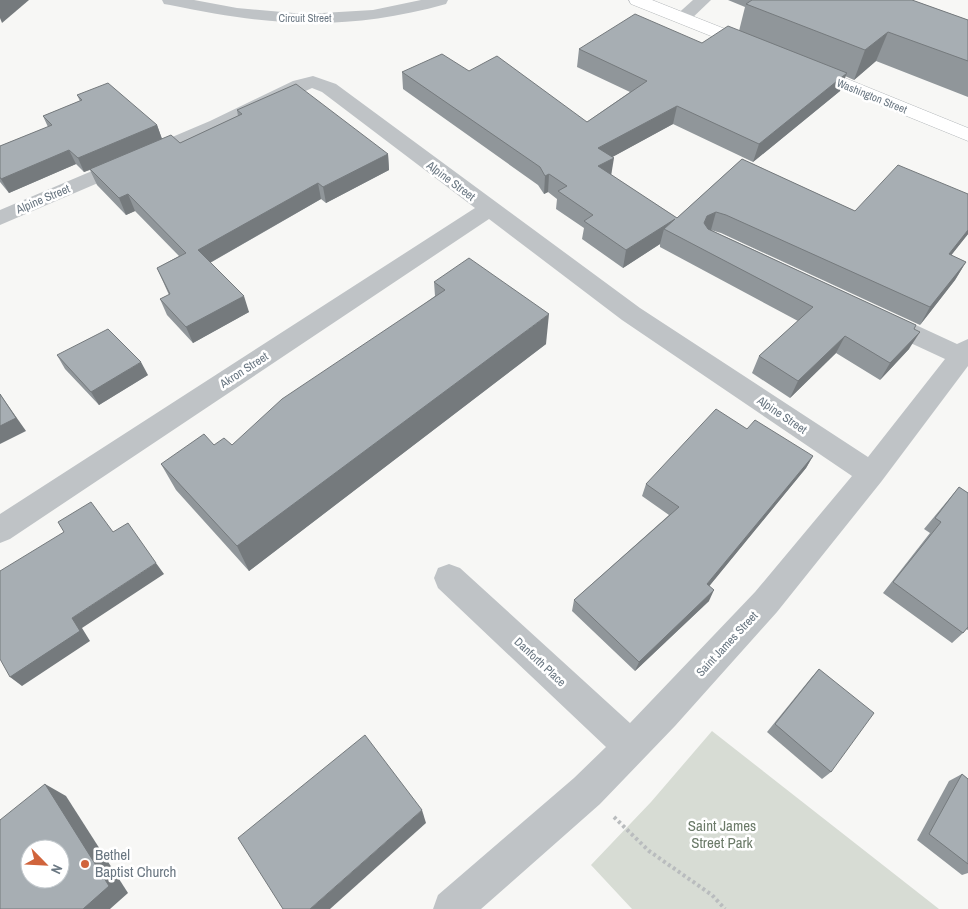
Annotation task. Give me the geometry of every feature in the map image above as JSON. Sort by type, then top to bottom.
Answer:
[{"type":"main road","points":[[637,0],[765,52]]},
{"type":"main road","name":"Washington Street","points":[[793,63],[968,135]]},
{"type":"street","name":"Circuit Street","points":[[170,0],[228,13],[308,20],[390,13],[434,1]]},
{"type":"street","points":[[682,18],[703,0]]},
{"type":"street","name":"Alpine Street","points":[[0,218],[217,125],[300,85],[313,82],[329,88],[488,209],[631,314],[871,474]]},
{"type":"street","name":"Akron Street","points":[[0,530],[488,209]]},
{"type":"street","points":[[863,310],[965,352]]},
{"type":"street","name":"Saint James Street","points":[[452,909],[587,791],[766,602],[871,474],[965,352]]},
{"type":"street","name":"Danforth Place","points":[[449,578],[630,747]]},
{"type":"path","points":[[587,791],[649,851],[712,895],[725,909]]},
{"type":"green space","name":"Saint James Street Park","points":[[712,731],[939,909],[632,909],[591,865],[651,802]]},
{"type":"building","points":[[752,0],[912,0],[968,20],[968,61],[888,32],[865,50],[746,4]]},
{"type":"building","points":[[635,14],[702,43],[728,26],[847,73],[759,144],[677,106],[598,148],[614,158],[598,166],[677,218],[742,159],[855,211],[898,165],[968,194],[968,230],[949,254],[966,262],[930,307],[726,215],[716,212],[707,216],[704,223],[708,229],[916,325],[914,329],[920,332],[890,363],[845,336],[798,381],[759,356],[813,307],[664,229],[675,219],[626,250],[584,221],[593,215],[558,191],[567,186],[549,174],[545,176],[540,167],[402,72],[442,54],[469,71],[497,56],[587,122],[647,81],[579,49]]},
{"type":"building","points":[[108,83],[157,125],[78,158],[69,150],[1,179],[0,146],[52,125],[43,116],[82,100],[77,95]]},
{"type":"building","points":[[296,84],[388,154],[323,187],[318,183],[198,250],[244,296],[186,327],[160,299],[170,294],[157,268],[186,253],[128,194],[119,198],[90,169],[171,135],[180,143],[242,114],[237,110]]},
{"type":"building","points":[[469,258],[549,314],[237,546],[161,464],[204,434],[214,445],[224,438],[232,445],[282,399],[445,290],[434,282]]},
{"type":"building","points":[[108,329],[141,362],[91,392],[57,355]]},
{"type":"building","points":[[0,394],[16,418],[0,426]]},
{"type":"building","points":[[716,409],[747,429],[755,420],[813,456],[707,584],[714,590],[639,662],[574,600],[679,507],[646,484]]},
{"type":"building","points":[[959,487],[968,493],[968,627],[963,633],[893,582],[941,522],[935,518]]},
{"type":"building","points":[[91,502],[113,532],[128,523],[156,563],[72,618],[80,631],[10,677],[0,659],[0,571],[64,532],[58,522]]},
{"type":"building","points":[[819,669],[874,713],[831,772],[775,724]]},
{"type":"building","points":[[365,735],[422,810],[310,909],[283,909],[238,838]]},
{"type":"building","points":[[962,774],[968,779],[968,864],[929,834]]},
{"type":"building","name":"Bethel Baptist Church","points":[[45,784],[109,886],[83,909],[0,909],[0,820]]},
{"type":"place","name":"Bethel Baptist Church","points":[[85,864]]}]
